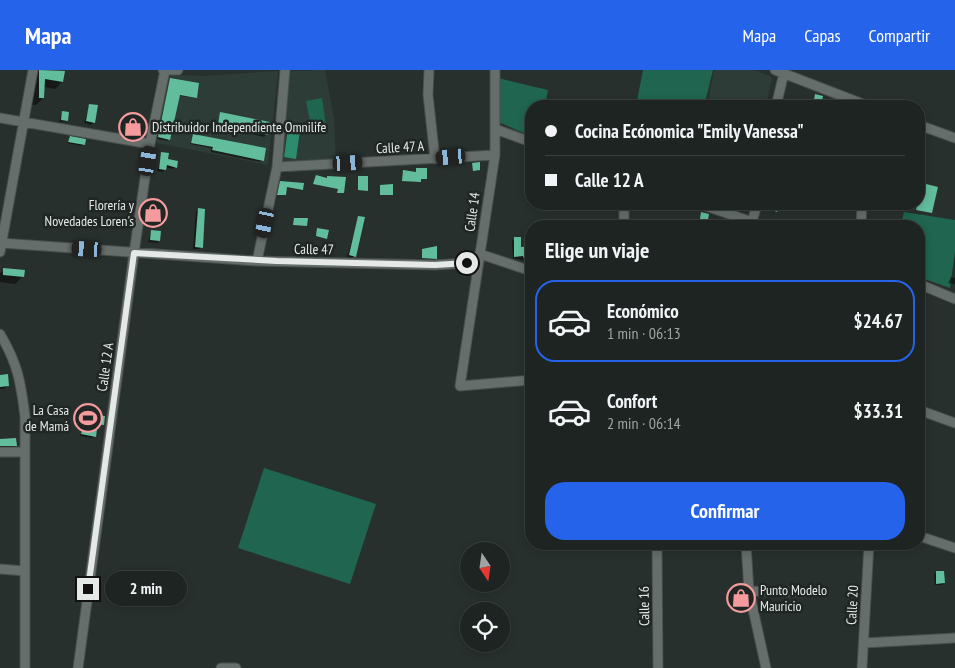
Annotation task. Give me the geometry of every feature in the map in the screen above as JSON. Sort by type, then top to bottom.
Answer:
[{"type":"street","points":[[1,247],[4,206],[24,121],[33,70]]},
{"type":"street","points":[[164,70],[178,70]]},
{"type":"street","name":"Calle 12 A","points":[[78,668],[134,253],[150,144],[164,70]]},
{"type":"street","points":[[257,261],[277,167],[285,70]]},
{"type":"street","points":[[429,70],[428,95],[435,159]]},
{"type":"street","name":"Calle 14","points":[[495,70],[495,155],[460,386],[525,381]]},
{"type":"street","points":[[777,100],[779,72],[851,100]]},
{"type":"street","points":[[0,118],[150,144]]},
{"type":"street","points":[[925,127],[955,138]]},
{"type":"street","points":[[495,129],[525,140]]},
{"type":"street","name":"Calle 47 A","points":[[277,167],[495,155]]},
{"type":"street","points":[[716,210],[742,220]]},
{"type":"street","name":"Calle 47","points":[[1,247],[257,261],[435,265],[467,263],[480,258]]},
{"type":"street","points":[[480,258],[525,269]]},
{"type":"street","points":[[925,286],[955,298]]},
{"type":"street","points":[[0,334],[14,357],[22,388],[25,417],[25,668]]},
{"type":"street","points":[[925,412],[955,423]]},
{"type":"street","points":[[0,452],[25,452]]},
{"type":"street","points":[[925,538],[955,548]]},
{"type":"street","name":"Calle 16","points":[[657,550],[658,668]]},
{"type":"street","points":[[746,550],[749,591],[766,668]]},
{"type":"street","name":"Calle 20","points":[[862,668],[869,550]]},
{"type":"street","points":[[0,569],[25,571]]},
{"type":"street","points":[[749,591],[802,592]]},
{"type":"street","points":[[864,643],[955,638]]},
{"type":"street","points":[[221,668],[236,668]]},
{"type":"shaded area","points":[[325,70],[334,118],[336,160],[280,162],[289,71]]},
{"type":"shaded area","points":[[643,70],[713,70],[706,100],[637,100]]},
{"type":"shaded area","points":[[714,70],[755,70],[772,77],[767,100],[708,100]]},
{"type":"shaded area","points":[[278,71],[268,165],[152,142],[165,74],[202,76]]},
{"type":"shaded area","points":[[498,78],[548,90],[546,100],[525,100],[525,133],[496,121]]},
{"type":"shaded area","points":[[322,98],[326,125],[311,127],[306,101]]},
{"type":"shaded area","points":[[288,129],[300,130],[296,159],[284,157]]},
{"type":"shaded area","points":[[904,212],[955,220],[955,252],[950,288],[925,279],[925,220],[902,220]]},
{"type":"shaded area","name":"La Casa de Mamá","points":[[88,410],[92,425],[84,426],[82,423],[86,419],[84,411]]},
{"type":"shaded area","points":[[264,468],[376,504],[350,584],[238,548]]},
{"type":"building","points":[[39,70],[65,71],[63,82],[45,79],[44,98],[39,98]]},
{"type":"building","points":[[170,78],[199,83],[197,98],[180,95],[170,140],[158,137]]},
{"type":"building","points":[[815,94],[823,96],[822,100],[814,100]]},
{"type":"building","points":[[89,104],[98,105],[95,123],[86,121]]},
{"type":"building","points":[[62,111],[69,112],[68,121],[61,120]]},
{"type":"building","points":[[220,112],[270,122],[268,135],[218,124]]},
{"type":"building","points":[[124,116],[131,117],[129,128],[123,127]]},
{"type":"building","points":[[193,134],[266,148],[264,161],[212,150],[213,147],[191,143]]},
{"type":"building","points":[[70,136],[86,139],[85,145],[68,142]]},
{"type":"building","points":[[161,152],[169,153],[168,159],[178,161],[177,168],[167,165],[166,170],[159,169]]},
{"type":"building","points":[[480,162],[480,170],[473,171],[472,163]]},
{"type":"building","points":[[416,168],[427,168],[427,179],[421,179],[421,182],[402,181],[403,170],[416,172]]},
{"type":"building","points":[[316,175],[327,178],[327,176],[346,177],[344,193],[337,193],[338,189],[313,184]]},
{"type":"building","points":[[358,176],[368,176],[368,191],[358,190]]},
{"type":"building","points":[[280,181],[304,183],[303,190],[287,187],[286,195],[277,195]]},
{"type":"building","points":[[393,184],[393,195],[380,195],[380,185]]},
{"type":"building","points":[[925,184],[938,187],[932,213],[916,210],[925,210]]},
{"type":"building","points":[[148,208],[164,209],[163,220],[147,219]]},
{"type":"building","points":[[198,208],[205,209],[203,248],[195,247]]},
{"type":"building","points":[[701,212],[709,214],[708,220],[700,220]]},
{"type":"building","points":[[358,216],[365,217],[356,257],[349,255]]},
{"type":"building","points":[[294,218],[308,218],[307,226],[293,225]]},
{"type":"building","points":[[317,228],[329,230],[327,239],[316,236]]},
{"type":"building","points":[[151,230],[161,231],[160,241],[150,240]]},
{"type":"building","points":[[514,237],[521,237],[521,247],[525,247],[525,259],[523,256],[514,257]]},
{"type":"building","points":[[437,246],[437,259],[422,258],[422,249]]},
{"type":"building","points":[[307,249],[319,250],[318,256],[307,255]]},
{"type":"building","points":[[3,268],[25,270],[24,277],[3,275]]},
{"type":"building","points":[[8,374],[9,386],[0,387],[0,375]]},
{"type":"building","points":[[96,415],[105,416],[104,425],[95,424]]},
{"type":"building","points":[[83,426],[97,429],[96,437],[81,434]]},
{"type":"building","points":[[16,438],[17,446],[0,446],[0,439]]},
{"type":"building","points":[[936,571],[944,571],[945,583],[936,584]]},
{"type":"place","name":"Distribuidor Independiente Omnilife","points":[[133,127]]},
{"type":"place","name":"Florería y Novedades Loren's","points":[[153,213]]},
{"type":"place","name":"La Casa de Mamá","points":[[88,418]]},
{"type":"place","name":"Punto Modelo Mauricio","points":[[741,598]]},
{"type":"route","points":[[88,589],[134,253],[257,261],[435,265],[467,263]]}]
